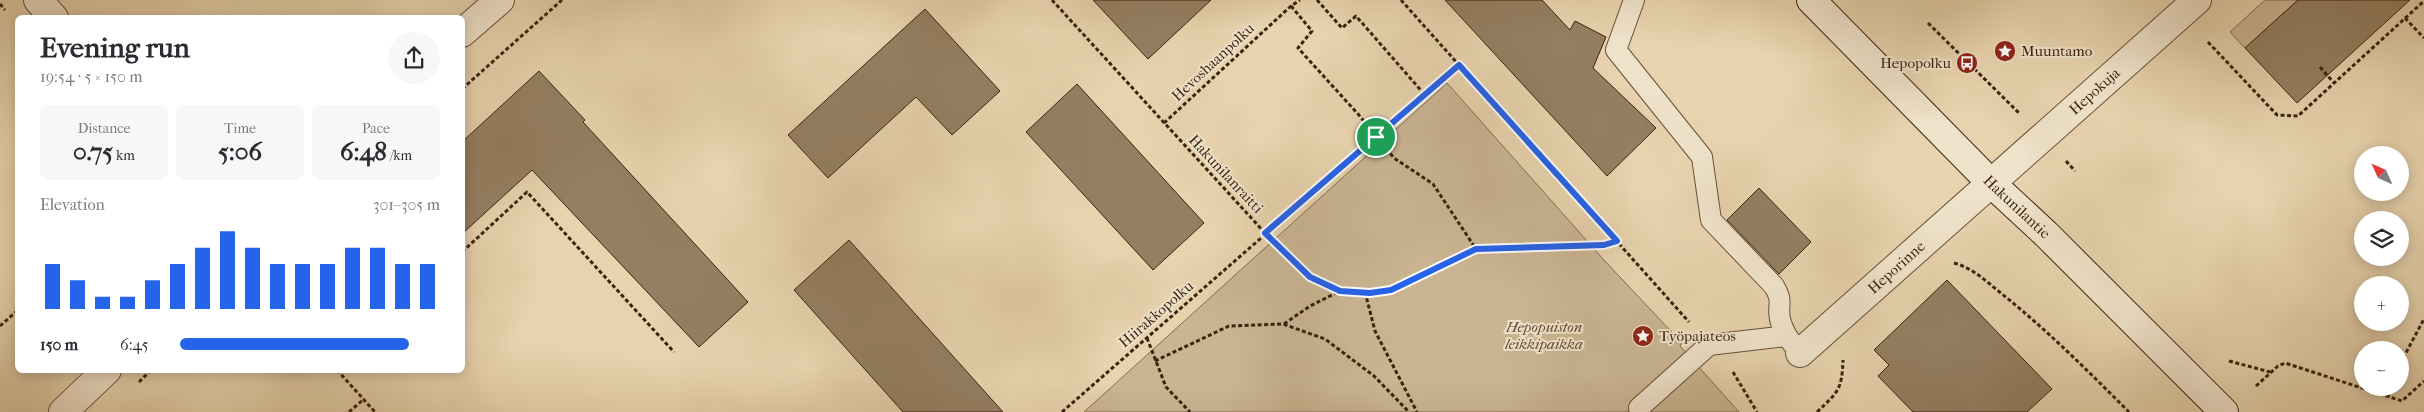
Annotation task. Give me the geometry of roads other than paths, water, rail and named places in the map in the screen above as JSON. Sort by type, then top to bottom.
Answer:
[{"type":"street","points":[[38,0],[51,15]]},
{"type":"street","points":[[465,30],[500,0]]},
{"type":"street","name":"Hakunilantie","points":[[1812,0],[1991,183],[2046,234],[2224,412]]},
{"type":"street","name":"Hepokuja","points":[[1991,183],[2197,0]]},
{"type":"street","name":"Heporinne","points":[[1793,344],[1991,183]]},
{"type":"street","points":[[63,412],[104,373]]},
{"type":"lane","points":[[1634,0],[1616,50],[1702,157],[1711,220],[1774,286],[1781,297],[1780,318],[1793,344],[1709,346],[1640,408]]},
{"type":"place","name":"Muuntamo","points":[[2005,51]]},
{"type":"place","name":"Hepopolku","points":[[1967,63]]},
{"type":"place","name":"Työpajateos","points":[[1643,336]]},
{"type":"park label","name":"Hepopuiston leikkipaikka","points":[[1544,336]]}]
